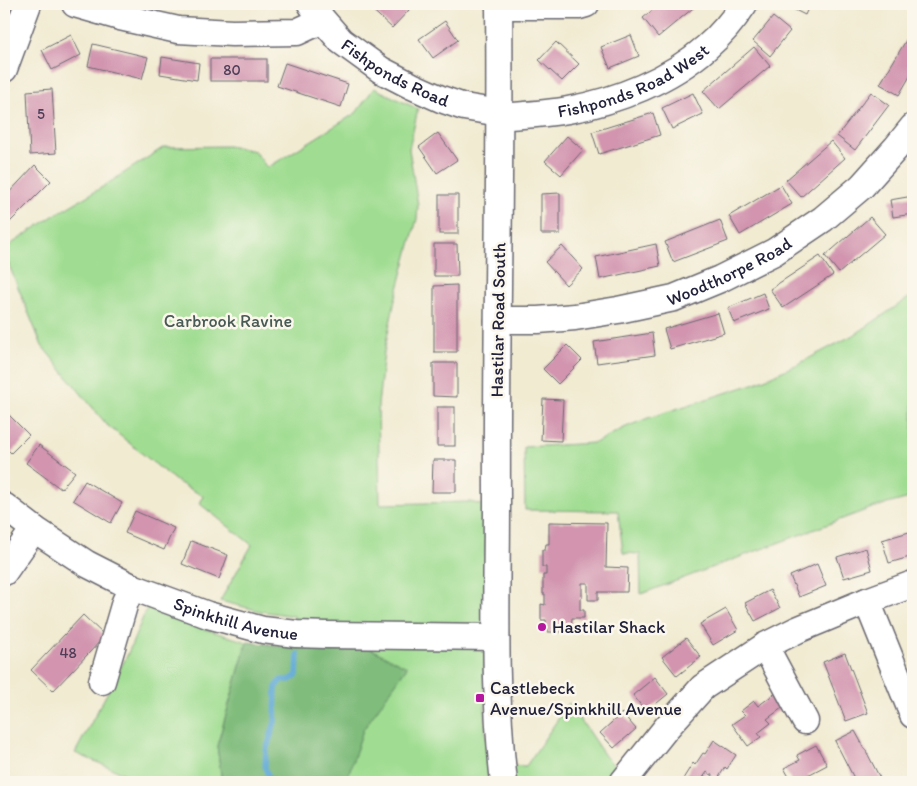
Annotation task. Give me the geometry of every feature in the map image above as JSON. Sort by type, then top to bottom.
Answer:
[{"type":"street","points":[[4,69],[28,4]]},
{"type":"street","points":[[75,4],[120,17],[178,30],[223,32],[297,32],[312,26],[316,11]]},
{"type":"street","points":[[499,5],[579,6],[586,4]]},
{"type":"street","name":"Fishponds Road West","points":[[500,114],[567,110],[599,103],[648,85],[678,68],[707,47],[734,19],[744,4]]},
{"type":"street","name":"Hastilar Road South","points":[[499,5],[500,114],[496,637],[500,738],[504,782]]},
{"type":"street","name":"Fishponds Road","points":[[316,11],[341,41],[381,70],[419,90],[464,107],[500,114]]},
{"type":"street","name":"Woodthorpe Road","points":[[498,320],[538,320],[618,310],[674,298],[720,279],[774,252],[823,219],[862,186],[905,154],[913,127]]},
{"type":"street","name":"Spinkhill Avenue","points":[[4,506],[34,529],[88,564],[132,587],[208,615],[263,630],[327,635],[496,637]]},
{"type":"street","points":[[4,572],[34,529]]},
{"type":"street","points":[[636,778],[667,726],[703,687],[765,646],[797,630],[913,584]]},
{"type":"street","points":[[102,681],[125,602],[132,587]]},
{"type":"street","points":[[867,602],[913,715]]},
{"type":"street","points":[[765,646],[805,721]]},
{"type":"green space","name":"Carbrook Ravine","points":[[374,88],[418,109],[409,149],[418,205],[417,219],[395,300],[384,352],[378,405],[380,504],[470,502],[486,506],[484,682],[486,735],[496,765],[526,766],[569,703],[605,756],[618,769],[603,782],[233,782],[367,647],[295,647],[294,616],[260,611],[220,601],[252,545],[200,504],[203,496],[176,481],[107,425],[42,346],[4,253],[4,249],[53,216],[164,147],[228,146],[255,151],[267,168],[356,113]]},
{"type":"green space","points":[[913,295],[913,497],[869,509],[641,594],[640,554],[623,553],[618,511],[525,510],[524,447],[595,443],[648,418],[756,383],[800,363],[857,333]]},
{"type":"green space","points":[[148,605],[188,624],[247,642],[217,746],[222,782],[144,782],[75,753],[127,656]]},
{"type":"green space","points":[[247,642],[295,647],[367,647],[407,667],[363,730],[346,782],[222,782],[217,746]]},
{"type":"building","points":[[366,4],[402,4],[409,10],[392,28]]},
{"type":"building","points":[[660,4],[698,4],[658,37],[643,18]]},
{"type":"building","points":[[783,4],[810,4],[805,15]]},
{"type":"building","points":[[773,17],[790,31],[770,56],[753,41]]},
{"type":"building","points":[[445,21],[458,40],[433,58],[419,39]]},
{"type":"building","points":[[911,32],[913,33],[913,71],[899,95],[880,84]]},
{"type":"building","points":[[71,35],[81,55],[52,70],[42,50]]},
{"type":"building","points":[[631,35],[639,56],[610,68],[601,47]]},
{"type":"building","points":[[556,42],[579,64],[562,81],[539,60]]},
{"type":"building","points":[[93,44],[148,57],[142,79],[88,66]]},
{"type":"building","points":[[754,47],[770,66],[719,109],[703,91]]},
{"type":"building","points":[[162,57],[199,63],[197,80],[160,74]]},
{"type":"building","points":[[210,59],[267,59],[267,81],[210,81]]},
{"type":"building","points":[[285,63],[348,84],[341,107],[277,86]]},
{"type":"building","points":[[52,89],[56,153],[30,155],[27,91]]},
{"type":"building","points":[[871,92],[889,105],[855,150],[837,136]]},
{"type":"building","points":[[693,93],[703,114],[672,129],[662,108]]},
{"type":"building","points":[[653,113],[660,135],[599,154],[592,132]]},
{"type":"building","points":[[438,133],[457,160],[437,173],[419,147]]},
{"type":"building","points":[[567,136],[583,150],[561,175],[545,161]]},
{"type":"building","points":[[831,141],[845,158],[801,197],[786,180]]},
{"type":"building","points":[[35,165],[51,181],[9,223],[4,218],[4,198]]},
{"type":"building","points":[[781,185],[792,204],[740,235],[729,216]]},
{"type":"building","points":[[560,193],[560,234],[541,234],[541,194]]},
{"type":"building","points":[[439,195],[458,195],[458,234],[439,234]]},
{"type":"building","points":[[913,196],[913,214],[893,217],[890,200]]},
{"type":"building","points":[[870,217],[885,234],[839,273],[825,256]]},
{"type":"building","points":[[720,220],[728,241],[673,262],[665,242]]},
{"type":"building","points":[[434,244],[457,244],[458,276],[434,276]]},
{"type":"building","points":[[656,244],[660,266],[600,279],[596,257]]},
{"type":"building","points":[[562,246],[583,269],[566,285],[545,262]]},
{"type":"building","points":[[820,256],[833,275],[783,308],[770,289]]},
{"type":"building","points":[[457,285],[457,352],[434,352],[434,286]]},
{"type":"building","points":[[763,293],[769,309],[734,323],[728,308]]},
{"type":"building","points":[[718,313],[724,333],[670,349],[664,329]]},
{"type":"building","points":[[652,333],[655,355],[597,363],[594,342]]},
{"type":"building","points":[[567,345],[582,360],[558,384],[543,369]]},
{"type":"building","points":[[433,363],[457,363],[457,397],[433,396]]},
{"type":"building","points":[[543,399],[563,400],[561,441],[541,440]]},
{"type":"building","points":[[437,407],[455,407],[455,446],[437,446]]},
{"type":"building","points":[[4,410],[29,435],[11,453],[4,446]]},
{"type":"building","points":[[39,445],[75,472],[61,489],[26,463]]},
{"type":"building","points":[[433,460],[456,460],[456,492],[432,492]]},
{"type":"building","points":[[85,481],[122,503],[111,523],[73,500]]},
{"type":"building","points":[[135,511],[174,528],[164,550],[125,533]]},
{"type":"building","points":[[549,522],[607,523],[606,567],[628,568],[627,592],[598,592],[598,600],[588,600],[588,583],[582,583],[580,610],[584,610],[584,618],[572,618],[571,632],[548,632],[546,620],[541,620],[541,604],[545,605],[543,575],[546,575],[546,567],[542,567],[542,550],[545,550],[546,544],[549,544]]},
{"type":"building","points":[[909,532],[913,545],[913,556],[889,563],[882,540]]},
{"type":"building","points":[[191,541],[228,555],[219,579],[182,564]]},
{"type":"building","points":[[866,548],[872,570],[844,578],[837,557]]},
{"type":"building","points":[[817,564],[826,586],[799,597],[790,576]]},
{"type":"building","points":[[770,590],[780,608],[755,621],[745,603]]},
{"type":"building","points":[[726,609],[738,630],[713,645],[700,624]]},
{"type":"building","points":[[83,615],[105,636],[53,691],[31,670]]},
{"type":"building","points":[[686,638],[701,657],[677,676],[662,657]]},
{"type":"building","points":[[845,653],[868,713],[846,721],[823,662]]},
{"type":"building","points":[[655,677],[668,694],[646,712],[633,695]]},
{"type":"building","points":[[777,692],[786,705],[767,719],[771,723],[758,733],[761,737],[748,746],[732,724],[745,715],[741,711],[754,701],[758,706]]},
{"type":"building","points":[[622,713],[636,729],[614,748],[600,733]]},
{"type":"building","points":[[855,731],[882,782],[856,782],[835,741]]},
{"type":"building","points":[[714,740],[736,755],[727,769],[725,767],[718,779],[707,772],[700,782],[681,782],[693,763],[695,765]]},
{"type":"building","points":[[816,745],[827,765],[808,775],[810,780],[806,782],[792,782],[784,768],[800,760],[797,755]]},
{"type":"waterway","points":[[271,782],[265,768],[266,751],[275,722],[276,687],[281,680],[290,680],[297,675],[298,654]]},
{"type":"place","name":"Hastilar Shack","points":[[542,627]]},
{"type":"place","name":"Castlebeck Avenue/Spinkhill Avenue","points":[[480,698]]}]
